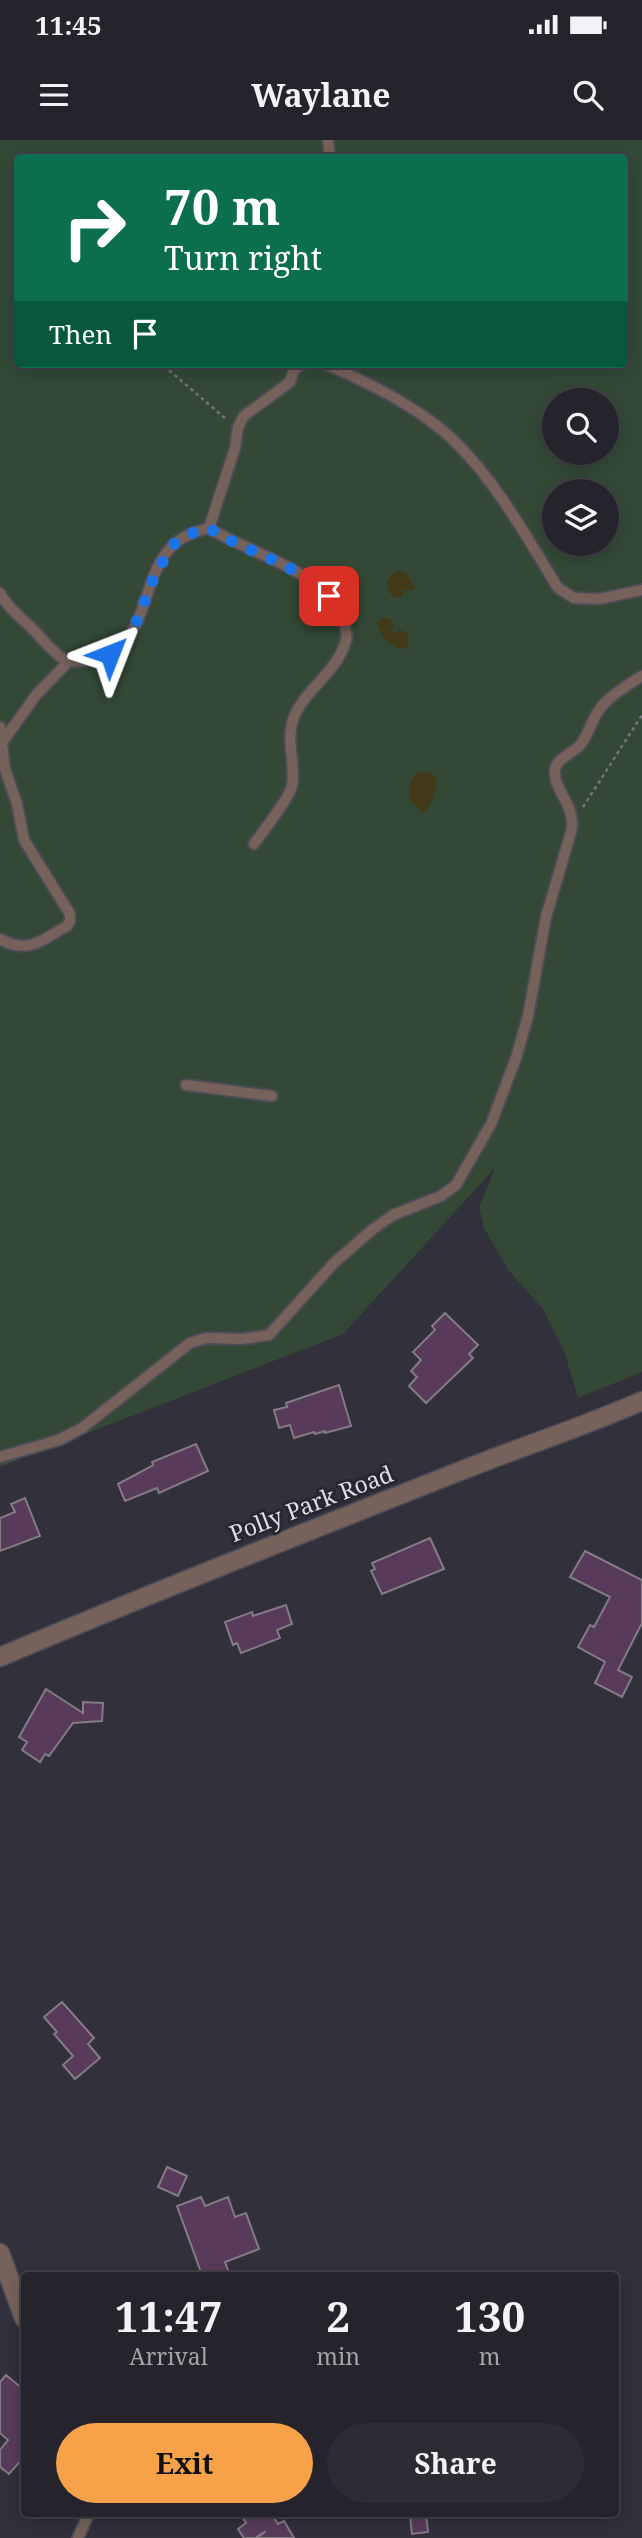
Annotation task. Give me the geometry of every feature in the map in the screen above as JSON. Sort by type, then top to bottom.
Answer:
[{"type":"street","name":"Polly Park Road","points":[[0,1657],[187,1578],[475,1465],[586,1426],[642,1401]]},
{"type":"street","points":[[0,2253],[21,2310]]},
{"type":"lane","points":[[209,528],[244,416],[290,382],[297,368]]},
{"type":"lane","points":[[333,368],[384,392],[406,406],[438,427],[463,451],[493,487],[558,588],[574,598],[598,599],[642,590]]},
{"type":"lane","points":[[0,593],[8,605],[56,654],[68,662],[99,658],[110,654],[127,640],[138,621],[152,583],[175,543],[192,533],[209,528]]},
{"type":"lane","points":[[209,528],[227,540],[314,582],[340,610],[347,632],[346,641],[331,669],[298,709],[288,742],[292,785],[254,844]]},
{"type":"lane","points":[[3,741],[37,694],[68,662]]},
{"type":"lane","points":[[0,1457],[59,1440],[82,1428],[190,1343],[206,1338],[242,1339],[269,1335],[334,1263],[373,1229],[393,1215],[441,1196],[456,1185],[491,1124],[516,1058],[528,1016],[546,917],[574,821],[555,768],[580,746],[590,731],[596,713],[611,698],[642,677]]},
{"type":"lane","points":[[0,727],[5,769],[17,804],[24,840],[70,914],[67,926],[28,947],[13,946],[0,939]]},
{"type":"lane","points":[[186,1085],[272,1097]]},
{"type":"lane","points":[[78,2538],[87,2517]]},
{"type":"path","points":[[168,368],[231,424]]},
{"type":"path","points":[[574,821],[642,715]]},
{"type":"green space","points":[[0,140],[642,140],[642,1372],[578,1398],[565,1354],[543,1309],[509,1271],[484,1228],[479,1207],[495,1168],[343,1334],[0,1467]]},
{"type":"sand","points":[[400,571],[406,573],[415,588],[412,591],[403,590],[403,596],[394,598],[387,583],[392,574]]},
{"type":"sand","points":[[384,617],[394,624],[391,633],[403,630],[407,634],[407,647],[400,649],[384,639],[377,623]]},
{"type":"sand","points":[[424,772],[431,773],[437,779],[431,803],[422,813],[410,801],[409,792],[412,778]]},
{"type":"building","points":[[445,1313],[478,1345],[469,1354],[473,1358],[426,1403],[409,1386],[417,1377],[411,1371],[421,1360],[413,1352],[435,1330],[432,1326]]},
{"type":"building","points":[[339,1385],[351,1426],[294,1438],[290,1425],[279,1428],[274,1410],[287,1407],[286,1403]]},
{"type":"building","points":[[196,1444],[208,1471],[159,1493],[157,1488],[125,1501],[118,1484],[150,1467],[152,1462]]},
{"type":"building","points":[[25,1498],[40,1536],[0,1551],[0,1518],[15,1512],[11,1504]]},
{"type":"building","points":[[430,1538],[444,1569],[382,1594],[371,1571],[375,1569],[372,1563]]},
{"type":"building","points":[[585,1551],[642,1580],[642,1623],[618,1670],[632,1677],[622,1697],[595,1683],[605,1662],[578,1647],[590,1625],[594,1627],[610,1597],[570,1577]]},
{"type":"building","points":[[286,1605],[292,1624],[277,1630],[280,1638],[241,1653],[237,1643],[233,1645],[225,1622],[252,1612],[253,1616]]},
{"type":"building","points":[[46,1689],[83,1713],[83,1702],[103,1703],[102,1721],[73,1723],[49,1756],[45,1754],[40,1762],[22,1750],[27,1742],[19,1737]]},
{"type":"building","points":[[62,2002],[94,2038],[88,2044],[100,2058],[75,2079],[63,2065],[73,2056],[54,2034],[57,2032],[44,2017]]},
{"type":"building","points":[[167,2167],[187,2176],[178,2196],[158,2187]]},
{"type":"building","points":[[201,2197],[205,2206],[228,2197],[235,2217],[246,2213],[259,2249],[225,2262],[229,2272],[201,2272],[177,2206]]},
{"type":"building","points":[[6,2375],[21,2388],[21,2460],[9,2474],[0,2467],[0,2450],[8,2440],[0,2433],[0,2382]]},
{"type":"building","points":[[242,2517],[274,2517],[278,2524],[284,2521],[294,2538],[257,2538],[266,2531],[255,2538],[244,2538],[238,2529],[246,2523]]},
{"type":"building","points":[[410,2517],[426,2517],[428,2532],[412,2534]]},
{"type":"route","points":[[110,654],[132,633],[164,557],[175,543],[192,533],[209,528],[227,540],[314,582],[329,596]]}]
